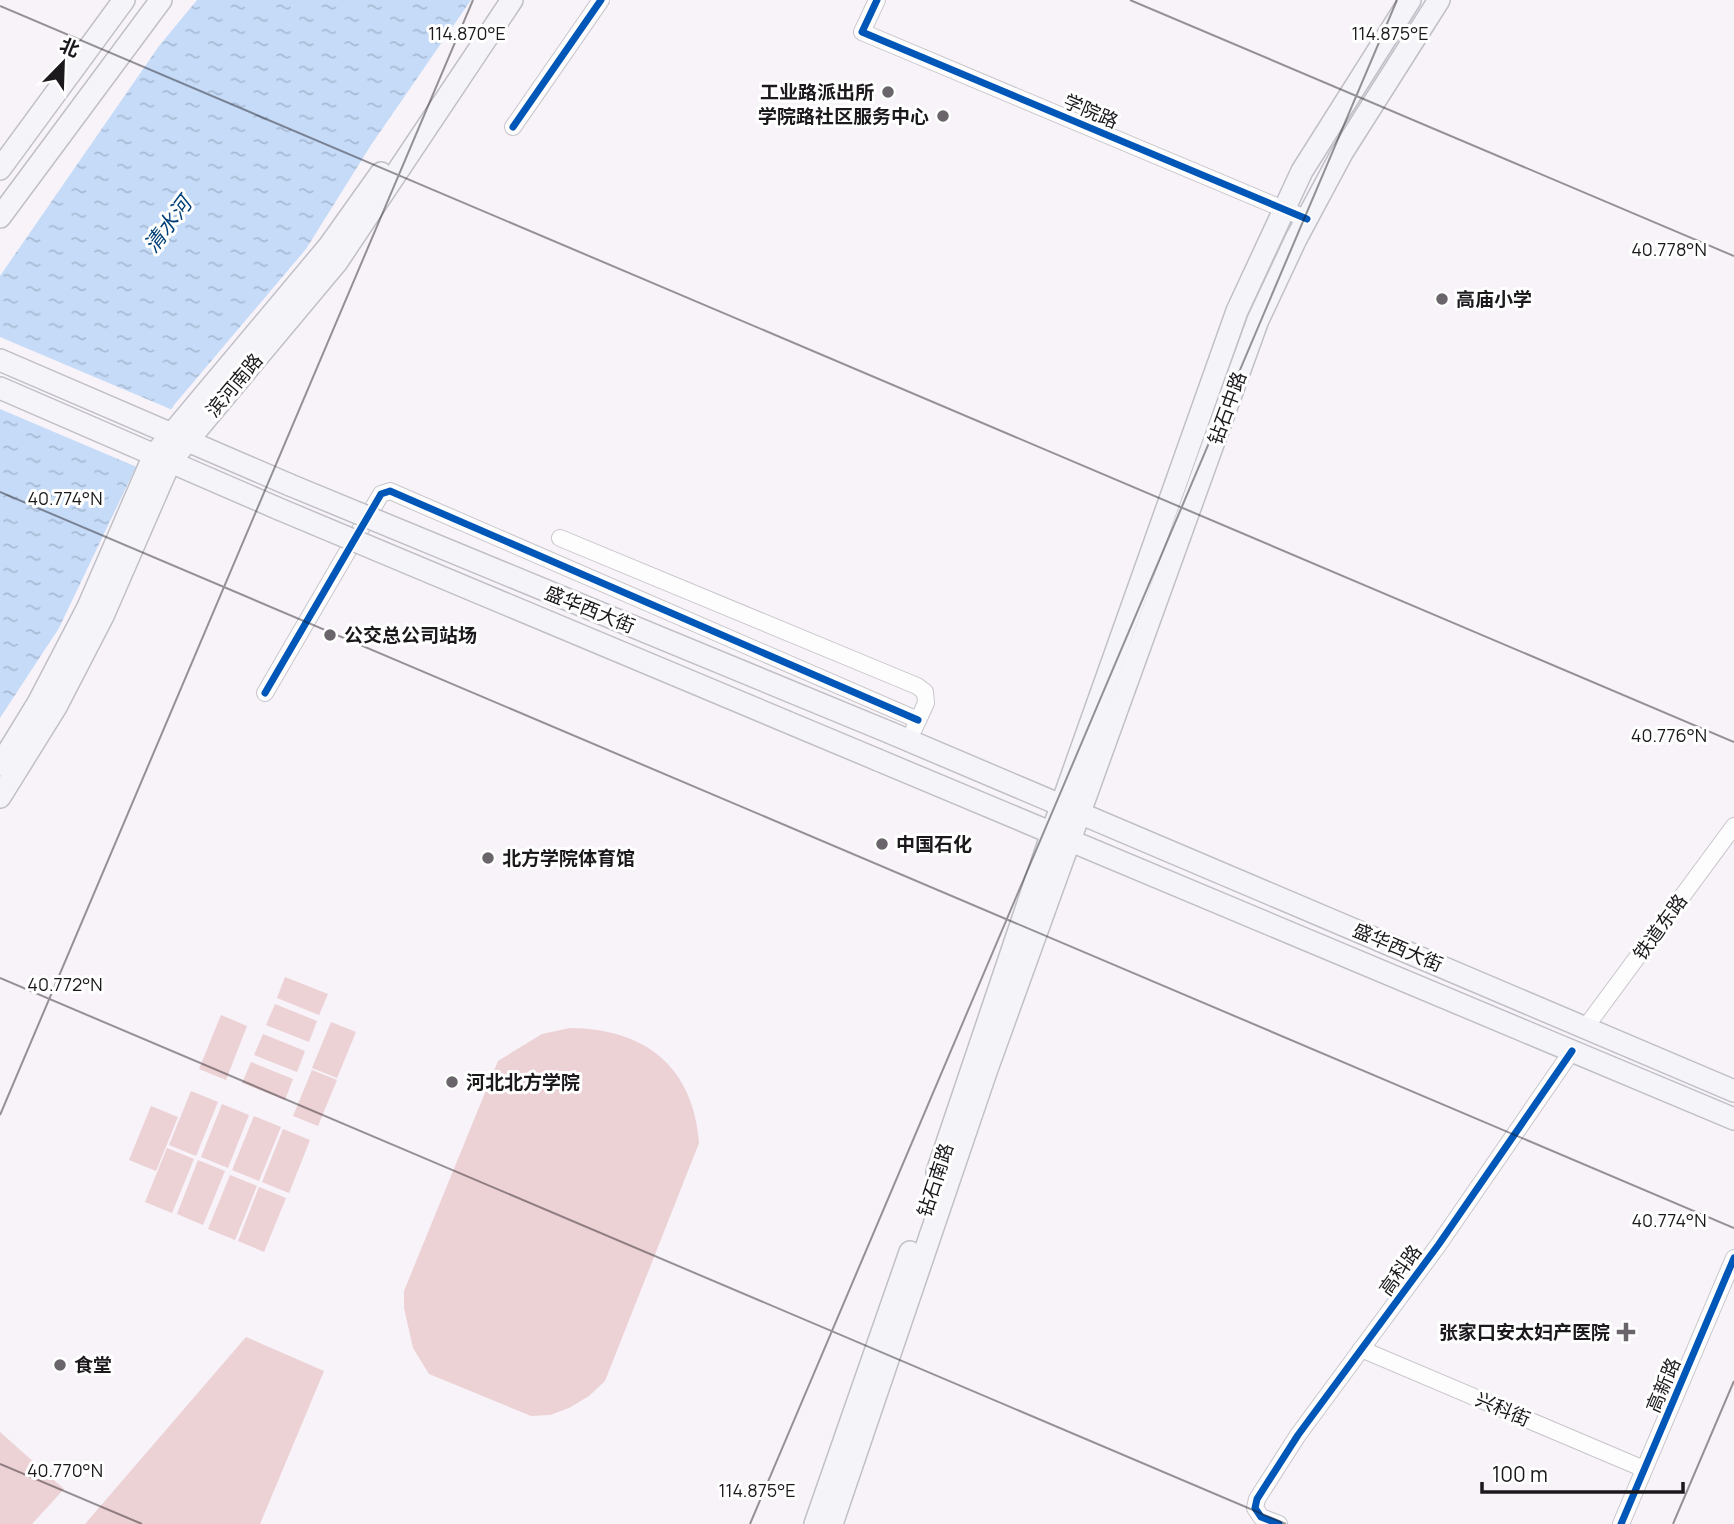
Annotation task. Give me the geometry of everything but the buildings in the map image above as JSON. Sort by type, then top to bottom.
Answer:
[{"type":"main road","points":[[0,169],[124,0]]},
{"type":"main road","points":[[0,217],[160,0]]},
{"type":"main road","name":"滨河南路","points":[[0,765],[38,703],[88,607],[158,457],[173,435],[329,246],[495,0]]},
{"type":"main road","name":"滨河南路","points":[[173,435],[337,262],[512,0]]},
{"type":"main road","name":"钻石中路","points":[[1061,838],[1222,350],[1263,250],[1302,171],[1410,0]]},
{"type":"main road","name":"钻石中路","points":[[1070,810],[1258,320],[1342,153],[1439,0]]},
{"type":"main road","name":"盛华西大街","points":[[0,360],[290,485],[900,737],[1734,1091]]},
{"type":"main road","name":"盛华西大街","points":[[0,388],[279,509],[1734,1119]]},
{"type":"main road","name":"滨河南路","points":[[0,797],[56,707],[103,616],[158,457]]},
{"type":"main road","name":"钻石南路","points":[[815,1524],[1061,838]]},
{"type":"main road","name":"钻石南路","points":[[831,1524],[986,1072],[1061,838]]},
{"type":"main road","points":[[1317,944],[1328,918]]},
{"type":"street","points":[[513,127],[601,0]]},
{"type":"street","name":"学院路","points":[[877,0],[862,32],[1307,219]]},
{"type":"street","points":[[265,693],[381,494],[390,491],[918,720]]},
{"type":"street","points":[[560,538],[916,686],[925,692],[926,703],[918,720],[900,737]]},
{"type":"street","name":"铁道东路","points":[[1585,1028],[1734,826]]},
{"type":"street","name":"高科路","points":[[1279,1524],[1262,1517],[1255,1508],[1257,1499],[1298,1435],[1572,1051]]},
{"type":"street","name":"高新路","points":[[1621,1524],[1734,1258]]},
{"type":"street","name":"兴科街","points":[[1361,1349],[1644,1469]]},
{"type":"shaded area","points":[[285,977],[328,994],[319,1015],[277,998]]},
{"type":"shaded area","points":[[275,1004],[317,1021],[309,1042],[266,1025]]},
{"type":"shaded area","points":[[221,1015],[247,1026],[226,1080],[199,1069]]},
{"type":"shaded area","points":[[331,1022],[356,1032],[337,1078],[312,1068]]},
{"type":"shaded area","points":[[570,1028],[597,1030],[621,1036],[660,1057],[675,1073],[687,1093],[695,1116],[699,1143],[605,1381],[589,1396],[569,1408],[550,1415],[531,1416],[429,1374],[413,1348],[404,1308],[404,1291],[498,1061],[542,1034]]},
{"type":"shaded area","points":[[263,1034],[305,1051],[297,1072],[254,1055]]},
{"type":"shaded area","points":[[251,1062],[293,1079],[285,1100],[242,1083]]},
{"type":"shaded area","points":[[312,1070],[337,1080],[318,1126],[293,1116]]},
{"type":"shaded area","points":[[191,1091],[218,1102],[196,1156],[169,1145]]},
{"type":"shaded area","points":[[222,1104],[249,1115],[228,1168],[201,1157]]},
{"type":"shaded area","points":[[151,1106],[178,1117],[156,1171],[129,1160]]},
{"type":"shaded area","points":[[254,1116],[281,1127],[259,1181],[232,1170]]},
{"type":"shaded area","points":[[283,1129],[310,1140],[289,1193],[262,1182]]},
{"type":"shaded area","points":[[167,1148],[194,1159],[172,1213],[145,1202]]},
{"type":"shaded area","points":[[198,1160],[225,1171],[203,1225],[177,1214]]},
{"type":"shaded area","points":[[230,1175],[257,1186],[235,1240],[208,1229]]},
{"type":"shaded area","points":[[259,1187],[286,1198],[264,1252],[238,1241]]},
{"type":"shaded area","points":[[246,1337],[324,1371],[260,1524],[85,1524]]},
{"type":"shaded area","points":[[0,1432],[64,1489],[32,1524],[0,1524]]},
{"type":"water","name":"清水河","points":[[197,0],[471,0],[371,145],[306,249],[174,405],[133,473],[59,628],[0,718],[0,276],[159,46]]},
{"type":"pier","points":[[0,337],[175,411],[139,468],[0,409]]},
{"type":"cycle path","points":[[513,127],[601,0]]},
{"type":"cycle path","points":[[877,0],[862,32],[1307,219]]},
{"type":"cycle path","points":[[265,693],[381,494],[390,491],[918,720]]},
{"type":"cycle path","points":[[1279,1524],[1261,1517],[1255,1508],[1257,1499],[1298,1435],[1439,1244],[1572,1051]]},
{"type":"cycle path","points":[[1621,1524],[1734,1258]]},
{"type":"place","name":"工业路派出所","points":[[888,92]]},
{"type":"place","name":"学院路社区服务中心","points":[[943,116]]},
{"type":"place","name":"高庙小学","points":[[1442,299]]},
{"type":"place","name":"公交总公司站场","points":[[330,635]]},
{"type":"place","name":"中国石化","points":[[882,844]]},
{"type":"place","name":"北方学院体育馆","points":[[488,858]]},
{"type":"place","name":"河北北方学院","points":[[452,1082]]},
{"type":"place","name":"张家口安太妇产医院","points":[[1626,1332]]},
{"type":"place","name":"食堂","points":[[60,1365]]}]
